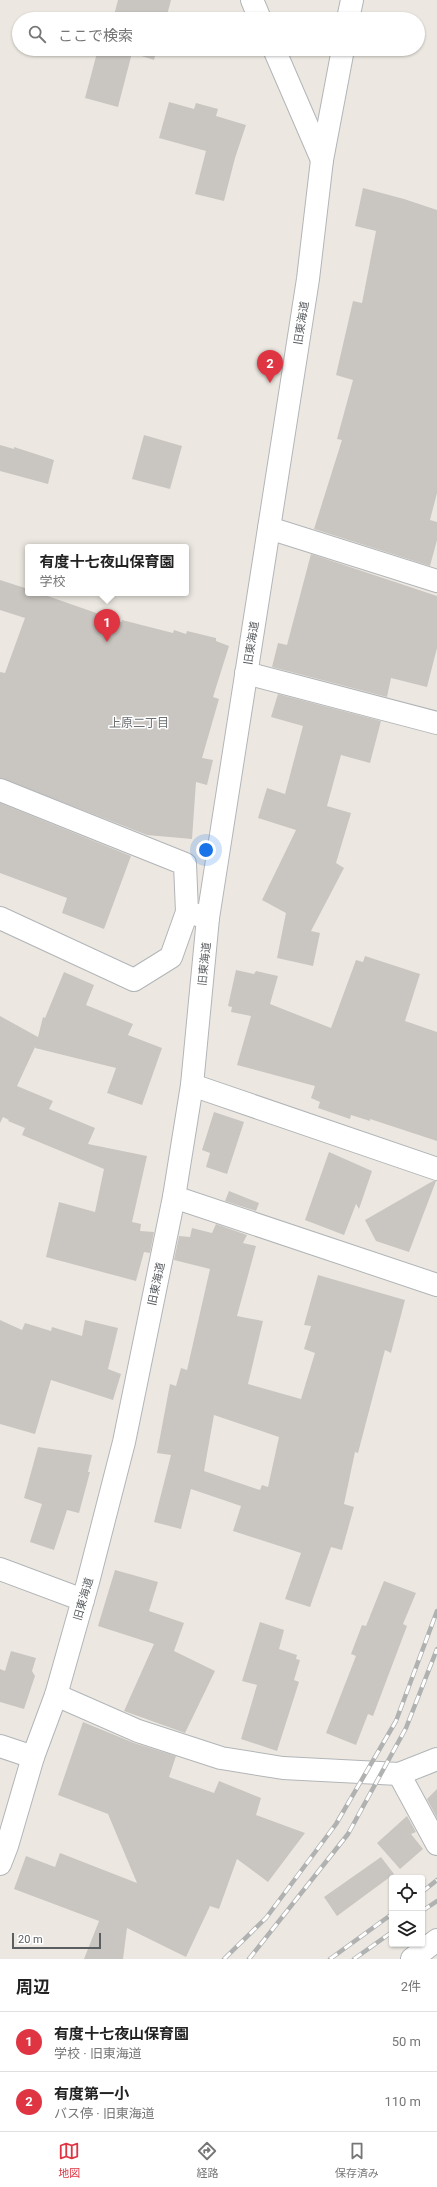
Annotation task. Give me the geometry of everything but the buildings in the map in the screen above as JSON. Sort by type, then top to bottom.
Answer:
[{"type":"street","points":[[252,0],[257,12]]},
{"type":"street","points":[[349,12],[352,0]]},
{"type":"street","points":[[277,56],[322,160]]},
{"type":"street","name":"旧東海道","points":[[0,1864],[8,1846],[33,1757],[56,1695],[84,1600],[124,1442],[174,1197],[192,1085],[208,918],[308,279],[322,160],[342,56]]},
{"type":"street","points":[[269,528],[437,581]]},
{"type":"street","points":[[246,673],[437,723]]},
{"type":"street","points":[[0,790],[185,864],[187,912],[171,957],[134,980],[0,918]]},
{"type":"street","points":[[187,912],[208,918]]},
{"type":"street","points":[[192,1085],[437,1169]]},
{"type":"street","points":[[174,1197],[437,1283]]},
{"type":"street","points":[[0,1569],[84,1600]]},
{"type":"street","points":[[56,1695],[138,1731],[221,1758],[283,1768],[400,1774],[437,1759]]},
{"type":"street","points":[[0,1746],[33,1757]]},
{"type":"street","points":[[400,1774],[437,1844]]},
{"type":"street","points":[[412,1959],[437,1940]]},
{"type":"railway","points":[[224,1959],[266,1918],[336,1824],[396,1721],[437,1611]]},
{"type":"railway","points":[[249,1959],[348,1834],[406,1728],[437,1649]]},
{"type":"railway","points":[[425,1890],[437,1880]]},
{"type":"railway","points":[[425,1909],[437,1901]]},
{"type":"railway","points":[[330,1959],[389,1916]]},
{"type":"railway","points":[[354,1959],[389,1934]]},
{"type":"place","name":"有度第一小","points":[[270,383]]},
{"type":"place","name":"有度十七夜山保育園","points":[[107,642]]},
{"type":"district","name":"上原二丁目","points":[[139,723]]}]
